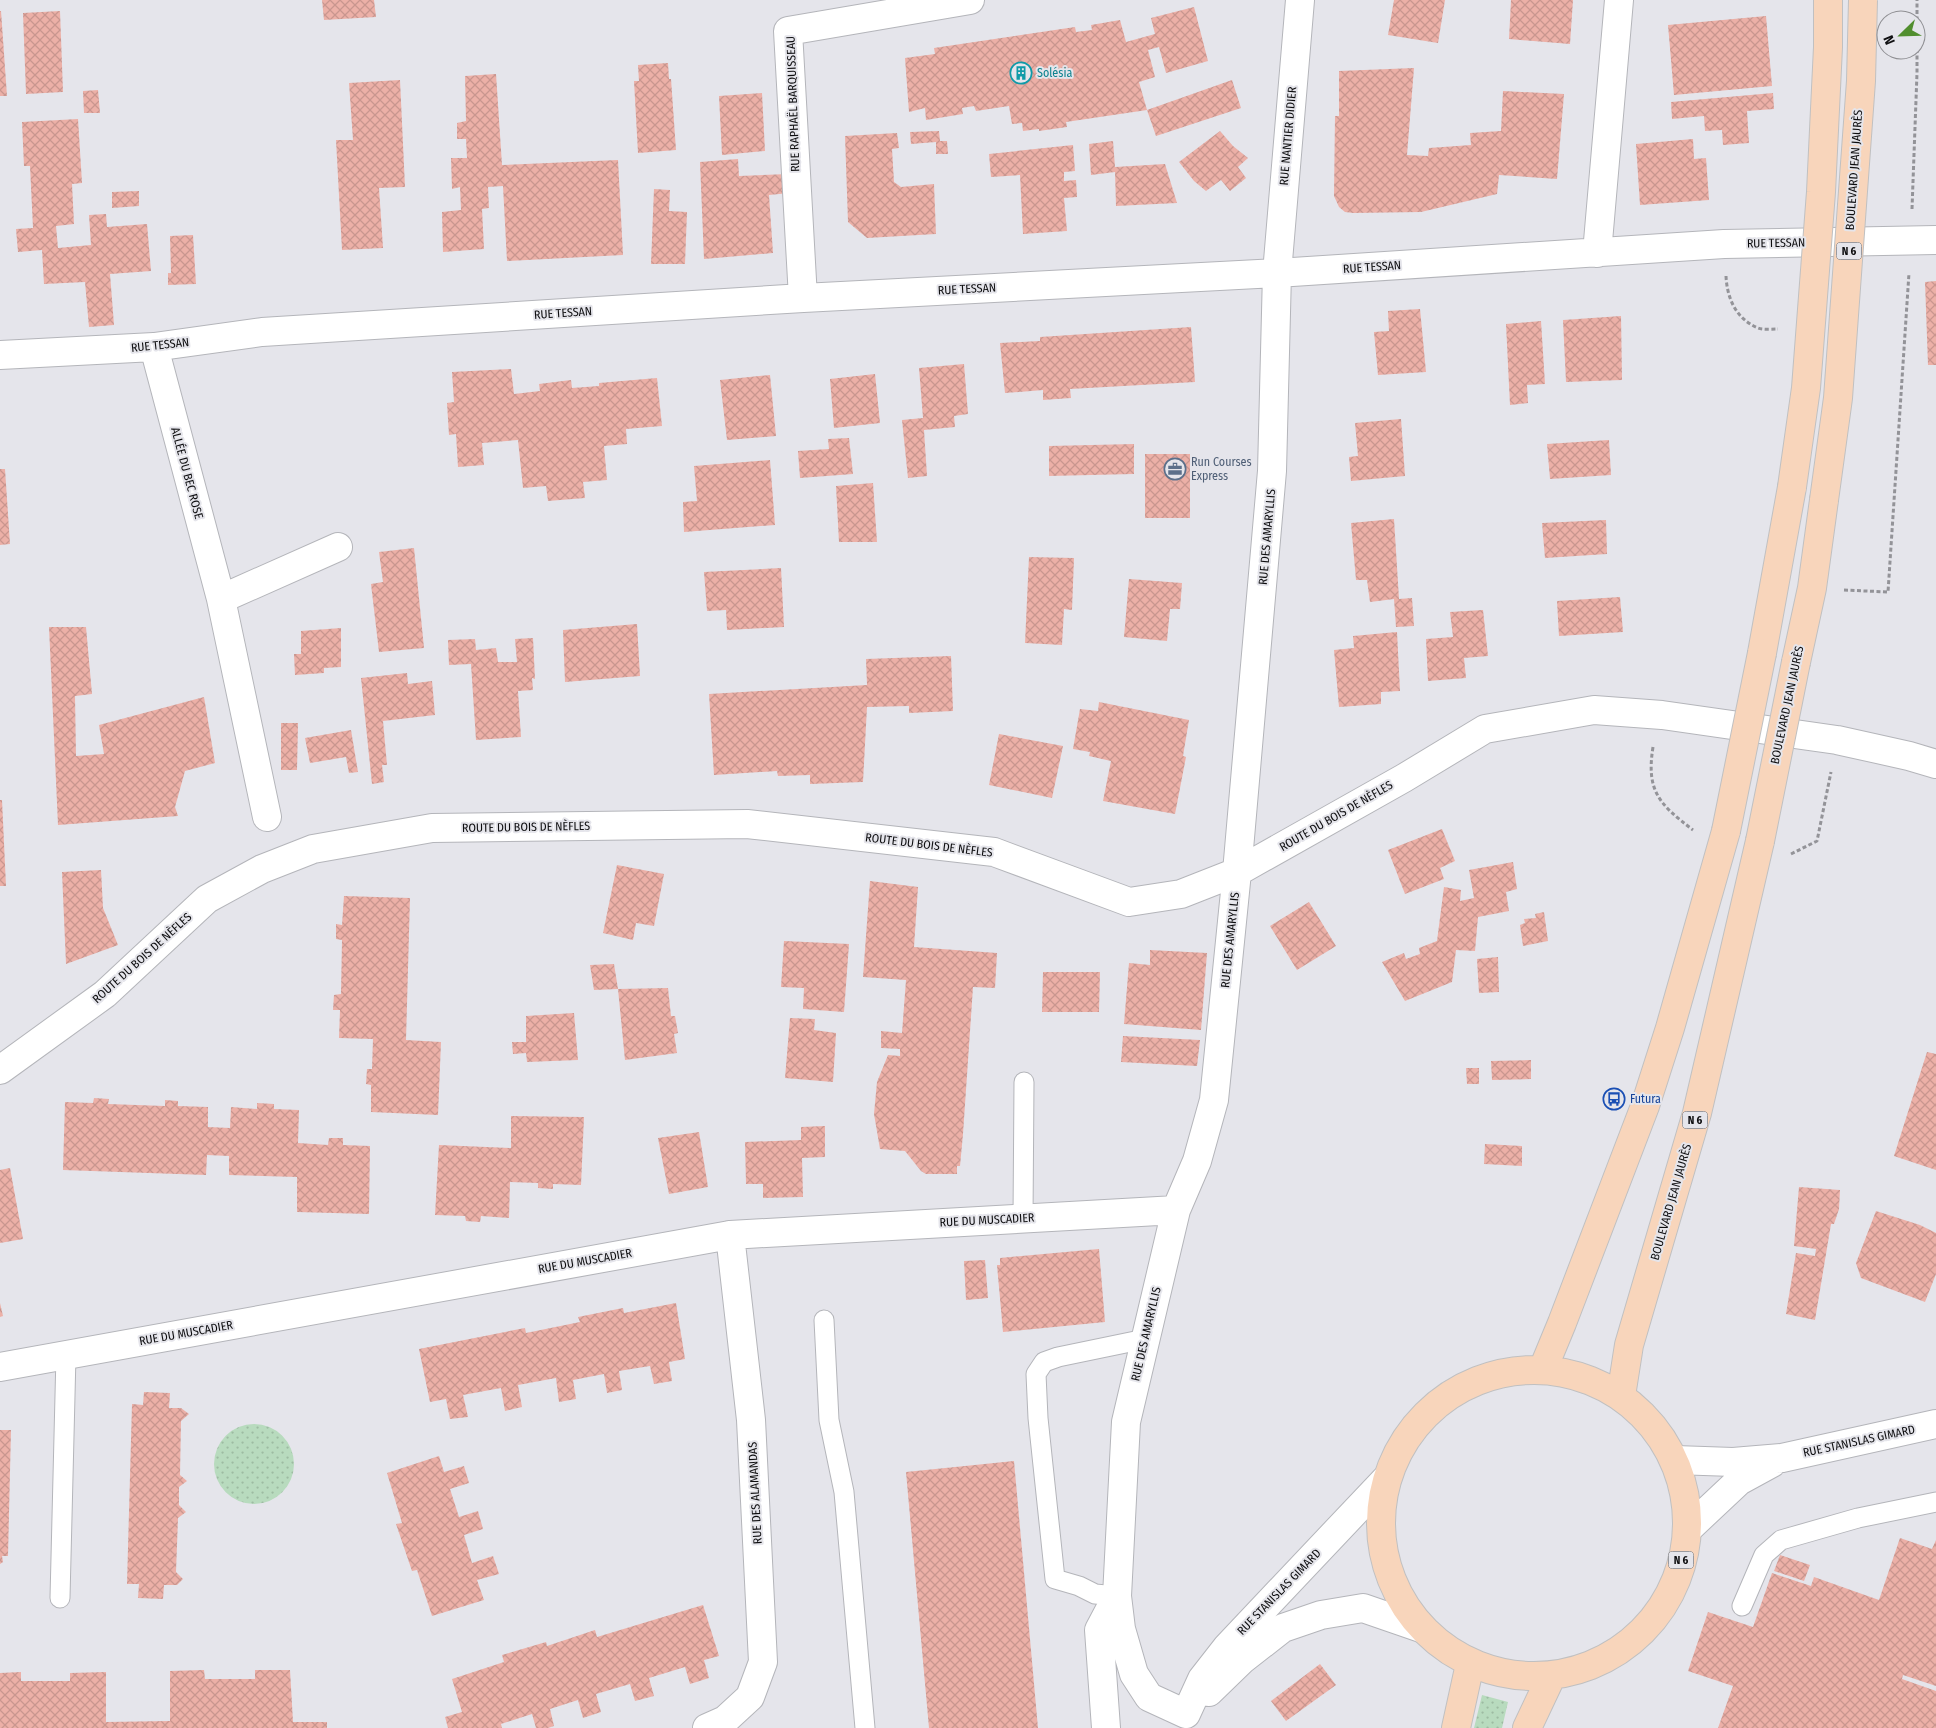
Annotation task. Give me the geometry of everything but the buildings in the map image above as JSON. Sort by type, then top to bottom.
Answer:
[{"type":"main road","points":[[1543,1369],[1645,1106],[1670,1028],[1726,831],[1762,653],[1792,487],[1806,388],[1820,202],[1828,48],[1828,0]]},
{"type":"main road","name":"BOULEVARD JEAN JAURÈS","points":[[1621,1396],[1629,1345],[1697,1113],[1760,841],[1812,588],[1838,398],[1861,81],[1862,0]]},
{"type":"main road","name":"N 6","points":[[1543,1369],[1584,1377],[1621,1396],[1665,1443],[1675,1460],[1685,1492],[1689,1528],[1686,1546],[1670,1594],[1640,1634],[1599,1663],[1551,1677],[1510,1676],[1470,1664],[1421,1628],[1392,1584],[1380,1532],[1385,1480],[1407,1433],[1444,1396],[1491,1374],[1543,1369]]},
{"type":"main road","points":[[1456,1728],[1470,1664]]},
{"type":"main road","points":[[1527,1728],[1551,1677]]},
{"type":"street","name":"RUE RAPHAËL BARQUISSEAU","points":[[803,298],[788,31],[970,0]]},
{"type":"street","name":"RUE NANTIER DIDIER","points":[[1277,273],[1300,0]]},
{"type":"street","points":[[1597,253],[1619,0]]},
{"type":"street","name":"RUE TESSAN","points":[[0,355],[154,347],[262,332],[803,298],[1277,273],[1724,244],[1923,240]]},
{"type":"street","name":"RUE DES AMARYLLIS","points":[[1181,1721],[1149,1697],[1134,1674],[1121,1629],[1117,1596],[1126,1422],[1176,1210],[1197,1161],[1214,1100],[1237,872],[1272,471],[1277,273]]},
{"type":"street","name":"ALLÉE DU BEC ROSE","points":[[154,347],[220,599],[267,817]]},
{"type":"street","points":[[220,599],[338,547]]},
{"type":"street","name":"ROUTE DU BOIS DE NÈFLES","points":[[0,1070],[105,994],[207,899],[262,869],[313,849],[432,828],[747,824],[994,852],[1130,902],[1181,894],[1237,872],[1404,778],[1485,729],[1594,710],[1662,715],[1837,740],[1936,764]]},
{"type":"street","name":"RUE DU MUSCADIER","points":[[0,1367],[730,1235],[1176,1210]]},
{"type":"street","name":"RUE DES ALAMANDAS","points":[[707,1728],[725,1720],[750,1697],[763,1662],[751,1420],[730,1235]]},
{"type":"street","name":"RUE STANISLAS GIMARD","points":[[1675,1460],[1733,1462],[1782,1458],[1936,1424]]},
{"type":"street","name":"RUE STANISLAS GIMARD","points":[[1689,1528],[1739,1481],[1782,1458]]},
{"type":"street","name":"RUE STANISLAS GIMARD","points":[[1181,1721],[1202,1679],[1226,1647],[1385,1480]]},
{"type":"street","name":"RUE DES AMARYLLIS","points":[[1106,1728],[1098,1630],[1117,1596]]},
{"type":"street","name":"RUE STANISLAS GIMARD","points":[[1181,1721],[1242,1660],[1283,1628],[1320,1614],[1364,1608],[1421,1628]]},
{"type":"lane","points":[[1023,1218],[1024,1082]]},
{"type":"lane","points":[[824,1320],[830,1420],[844,1492],[864,1728]]},
{"type":"lane","points":[[1117,1596],[1095,1594],[1079,1586],[1055,1579],[1038,1418],[1036,1374],[1044,1362],[1058,1357],[1145,1339]]},
{"type":"lane","points":[[60,1598],[66,1355]]},
{"type":"lane","points":[[1742,1606],[1764,1555],[1782,1540],[1858,1518],[1936,1502]]},
{"type":"path","points":[[1842,590],[1888,592],[1923,240],[1917,73],[1917,0]]},
{"type":"path","points":[[1724,244],[1726,285],[1731,303],[1740,317],[1759,328],[1778,329]]},
{"type":"path","points":[[1654,739],[1650,763],[1653,784],[1659,799],[1670,812],[1693,830]]},
{"type":"path","points":[[1786,857],[1817,841],[1833,765]]},
{"type":"green space","points":[[254,1424],[269,1427],[282,1436],[291,1449],[294,1464],[291,1479],[282,1492],[269,1501],[254,1504],[239,1501],[226,1492],[217,1479],[214,1464],[217,1449],[226,1436],[239,1427]]},
{"type":"green space","points":[[1482,1695],[1508,1702],[1502,1728],[1474,1728]]},
{"type":"place","name":"Solésia","points":[[1021,73]]},
{"type":"place","name":"Run Courses Express","points":[[1175,469]]},
{"type":"place","name":"Futura","points":[[1614,1099]]}]
